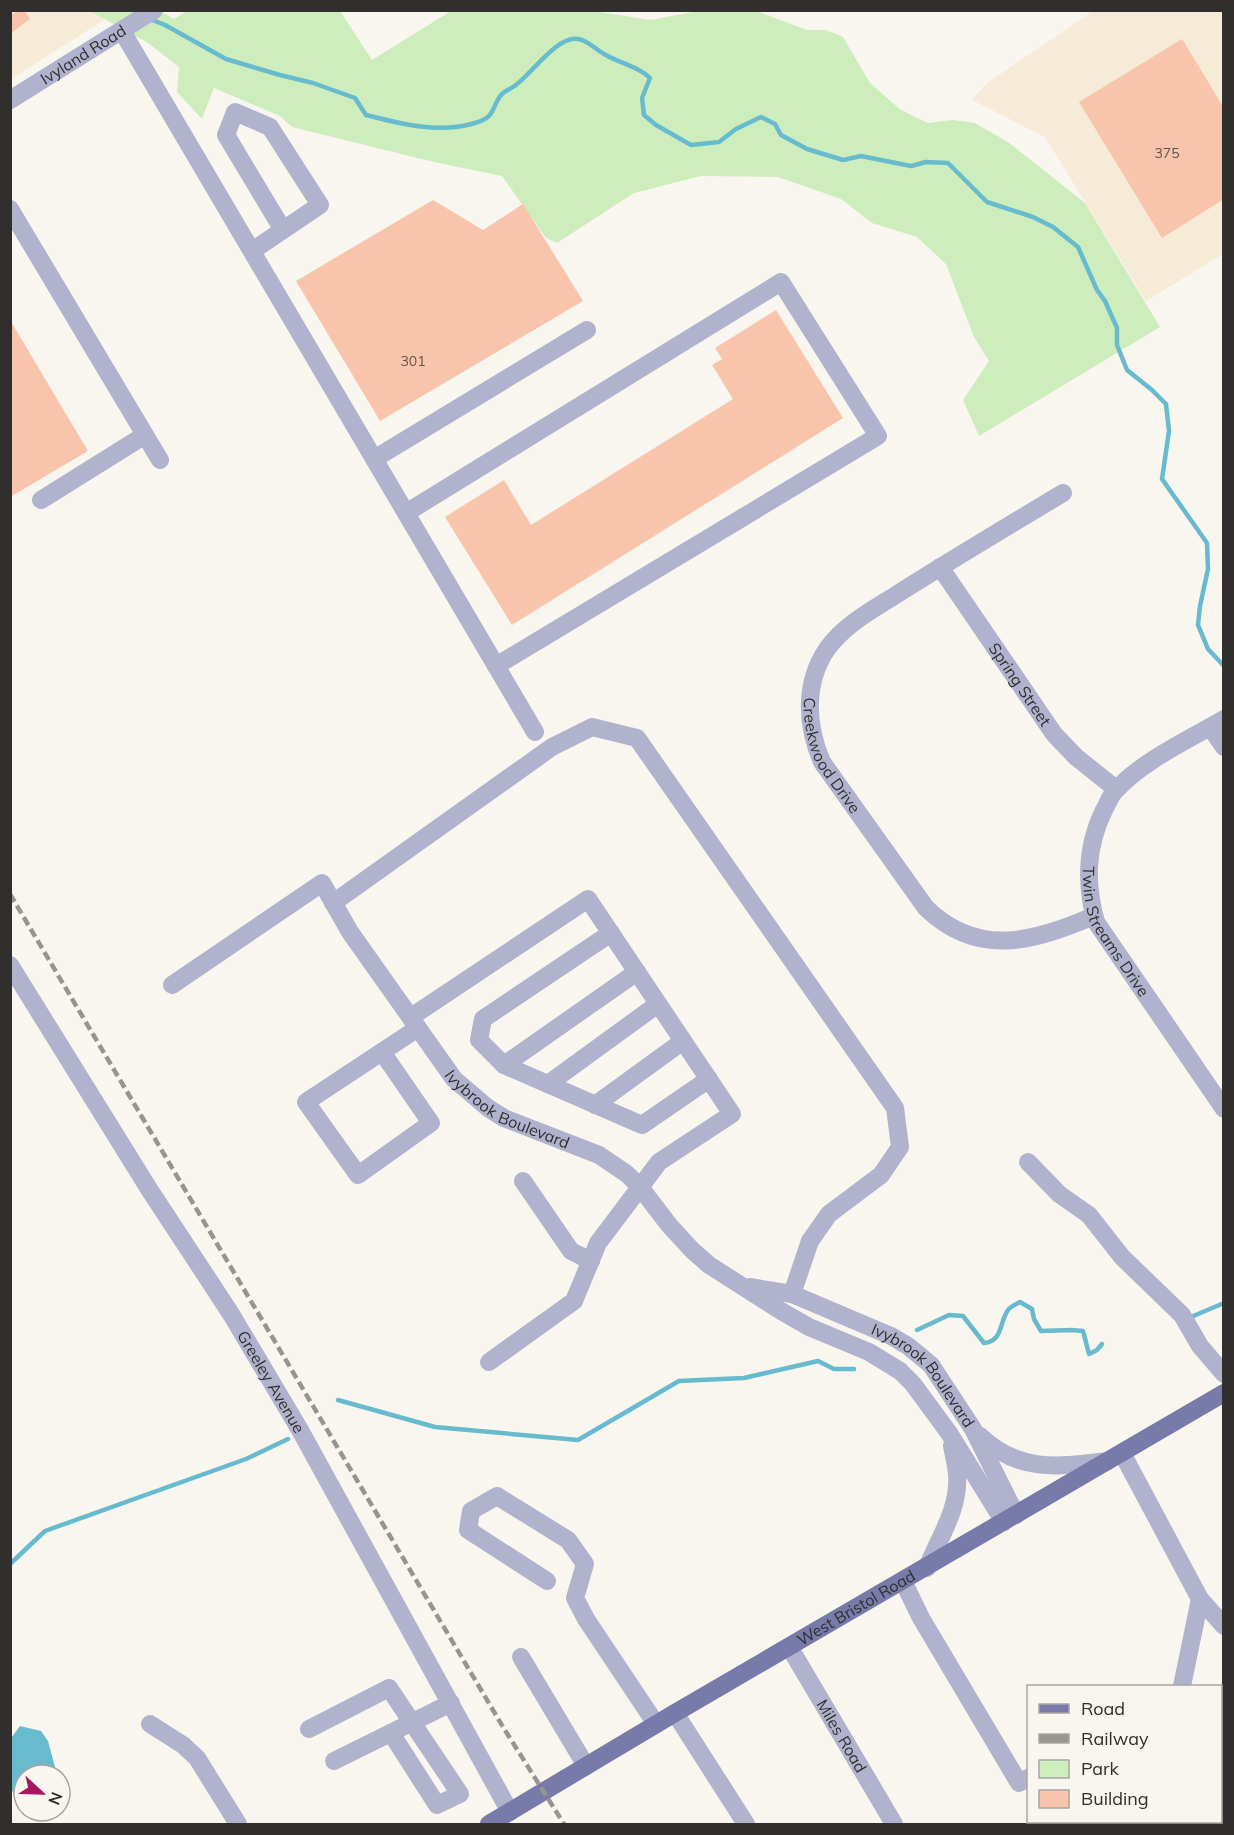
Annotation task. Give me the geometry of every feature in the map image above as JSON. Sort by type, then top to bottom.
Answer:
[{"type":"main road","name":"West Bristol Road","points":[[489,1824],[1224,1393]]},
{"type":"street","name":"Ivyland Road","points":[[10,100],[154,10]]},
{"type":"street","points":[[122,31],[535,732]]},
{"type":"street","points":[[252,251],[320,205],[270,127],[235,112],[226,135],[283,230]]},
{"type":"street","points":[[10,209],[160,460]]},
{"type":"street","points":[[406,513],[781,282],[878,436],[496,666]]},
{"type":"street","points":[[374,459],[587,330]]},
{"type":"street","points":[[41,500],[145,435]]},
{"type":"street","name":"Creekwood Drive","points":[[1063,493],[851,624],[826,650],[811,686],[809,710],[812,735],[822,762],[926,908],[937,918],[956,931],[1000,942],[1052,933],[1094,916]]},
{"type":"street","name":"Spring Street","points":[[940,567],[1054,734],[1076,758],[1116,789]]},
{"type":"street","points":[[1217,723],[1224,747]]},
{"type":"street","name":"Twin Streams Drive","points":[[1217,723],[1145,765],[1116,789],[1098,823],[1087,875],[1094,916],[1110,944],[1224,1108]]},
{"type":"street","points":[[333,903],[552,747],[592,727],[637,738],[895,1108],[900,1147],[881,1175],[829,1214],[810,1241],[792,1294]]},
{"type":"street","name":"Ivybrook Boulevard","points":[[172,985],[322,883],[350,932],[463,1089],[504,1118],[599,1155],[627,1174],[669,1225],[709,1265],[809,1327],[869,1352],[894,1367],[913,1384],[1010,1518]]},
{"type":"street","points":[[382,1052],[430,1123],[358,1175],[306,1102],[382,1052],[415,1022],[588,899],[732,1114],[659,1162],[598,1244],[574,1301],[489,1362]]},
{"type":"street","points":[[611,933],[483,1019],[479,1040],[504,1065],[642,1125],[709,1079]]},
{"type":"street","name":"Greeley Avenue","points":[[10,965],[149,1189],[237,1323],[306,1440],[510,1812]]},
{"type":"street","points":[[504,1065],[637,972]]},
{"type":"street","points":[[548,1084],[658,1004]]},
{"type":"street","points":[[595,1105],[683,1041]]},
{"type":"street","points":[[1028,1162],[1059,1194],[1089,1215],[1122,1257],[1185,1320],[1200,1346],[1224,1374]]},
{"type":"street","points":[[524,1181],[571,1251],[591,1261]]},
{"type":"street","name":"Ivybrook Boulevard","points":[[743,1285],[792,1294],[891,1335],[930,1365],[973,1429],[1010,1518]]},
{"type":"street","name":"Ivybrook Boulevard","points":[[973,1429],[995,1450],[1033,1464],[1050,1467],[1115,1457]]},
{"type":"street","points":[[927,1568],[952,1509],[957,1488],[957,1473],[949,1433]]},
{"type":"street","points":[[1115,1457],[1200,1599],[1224,1626]]},
{"type":"street","points":[[547,1581],[468,1530],[471,1511],[497,1496],[568,1540],[585,1564],[575,1598],[586,1619],[656,1724]]},
{"type":"street","points":[[903,1581],[921,1618],[1019,1783],[1027,1779]]},
{"type":"street","points":[[1182,1685],[1200,1599]]},
{"type":"street","name":"Miles Road","points":[[790,1648],[894,1824]]},
{"type":"street","points":[[521,1657],[586,1766]]},
{"type":"street","points":[[309,1729],[389,1688],[460,1794],[437,1805],[391,1733]]},
{"type":"street","points":[[334,1761],[451,1703]]},
{"type":"street","points":[[675,1713],[746,1824]]},
{"type":"street","points":[[150,1724],[183,1745],[197,1758],[238,1824]]},
{"type":"shaded area","points":[[11,11],[118,11],[11,79]]},
{"type":"shaded area","points":[[1093,11],[1223,11],[1223,254],[1146,301],[1045,137],[972,100],[987,83]]},
{"type":"green space","points":[[90,11],[160,11],[174,19],[187,11],[340,11],[372,60],[451,11],[593,11],[651,20],[698,11],[757,11],[807,30],[826,30],[843,37],[870,83],[901,110],[928,123],[953,120],[975,123],[1008,142],[1085,203],[1160,327],[979,436],[963,400],[989,361],[974,337],[946,264],[917,237],[872,223],[841,199],[778,177],[701,176],[634,193],[557,243],[546,238],[502,176],[434,162],[292,127],[280,116],[214,88],[202,119],[177,92],[179,67],[148,43]]},
{"type":"water","points":[[20,1726],[41,1731],[48,1741],[54,1763],[12,1763],[12,1791],[11,1789],[11,1738]]},
{"type":"building","points":[[19,10],[24,10],[30,19],[10,34],[10,16]]},
{"type":"building","points":[[1182,39],[1224,108],[1224,199],[1162,238],[1079,102]]},
{"type":"building","points":[[433,200],[483,230],[523,204],[583,301],[380,421],[296,281]]},
{"type":"building","points":[[776,310],[843,418],[512,625],[445,517],[504,480],[531,525],[733,399],[712,365],[722,359],[715,348]]},
{"type":"building","points":[[10,320],[88,451],[10,497]]},
{"type":"waterway","points":[[150,19],[226,59],[313,83],[355,98],[366,115],[420,127],[448,128],[482,121],[490,114],[502,94],[523,79],[554,49],[570,39],[578,39],[650,78],[642,98],[644,115],[656,125],[691,145],[719,142],[736,129],[761,117],[775,124],[781,135],[807,149],[843,160],[861,156],[911,166],[926,162],[948,163],[987,202],[1033,217],[1053,227],[1078,247],[1117,328],[1117,345],[1127,370],[1166,404],[1169,431],[1162,479],[1207,543],[1208,569],[1198,625],[1208,649],[1224,666]]},
{"type":"waterway","points":[[917,1330],[949,1315],[963,1316],[984,1343],[990,1342],[998,1335],[1008,1310],[1020,1302],[1032,1309],[1034,1319],[1041,1331],[1083,1331],[1089,1354],[1102,1344]]},
{"type":"waterway","points":[[1191,1317],[1224,1303]]},
{"type":"waterway","points":[[338,1400],[435,1427],[578,1440],[679,1381],[744,1378],[818,1361],[834,1369],[854,1369]]},
{"type":"waterway","points":[[10,1564],[45,1531],[246,1459],[288,1439]]},
{"type":"railway","points":[[10,894],[503,1727],[564,1824]]}]
